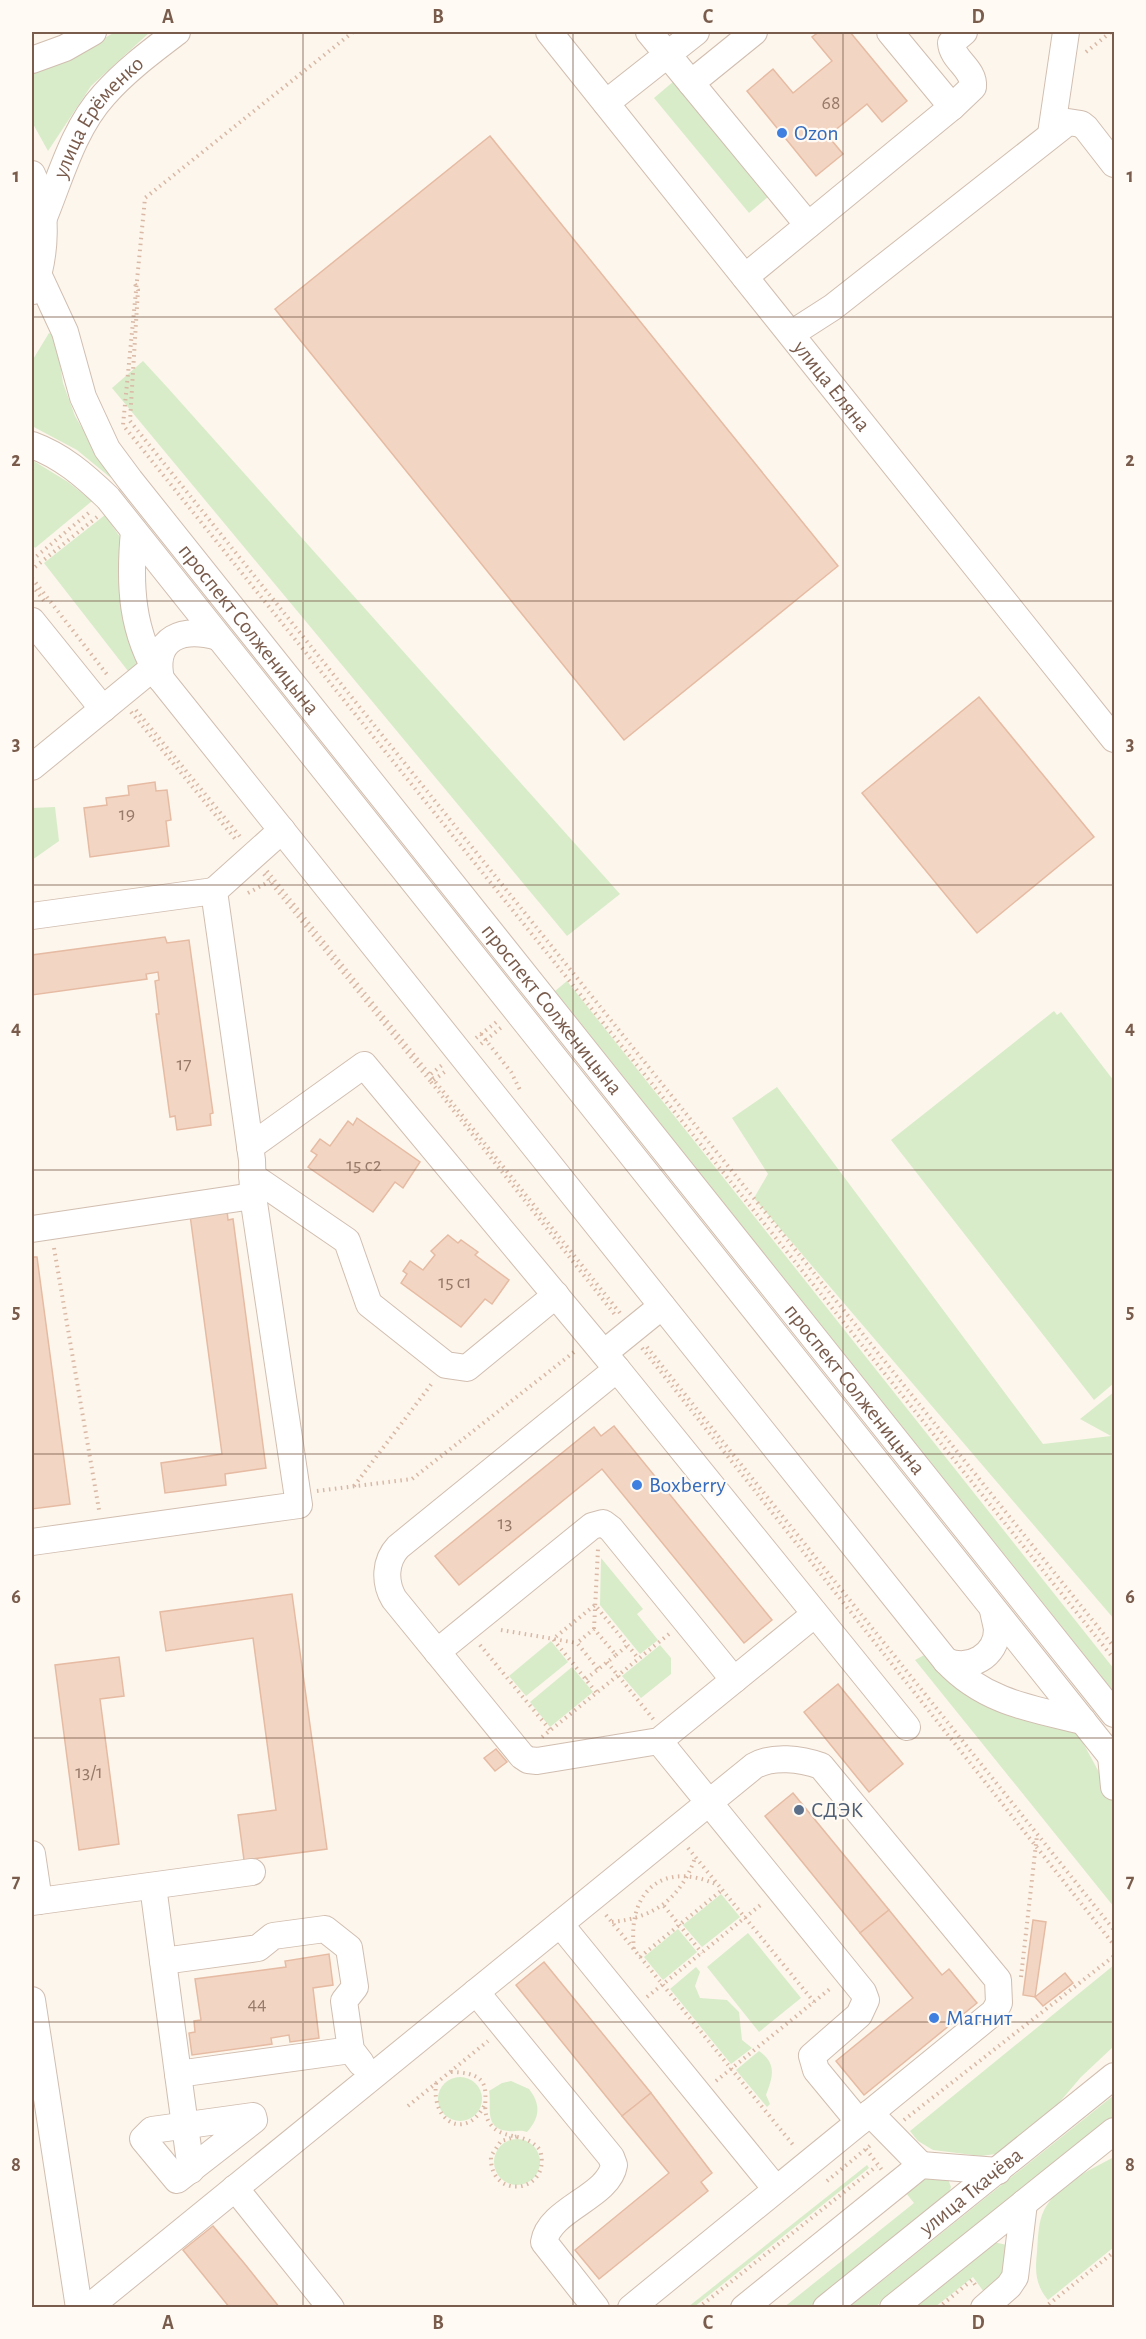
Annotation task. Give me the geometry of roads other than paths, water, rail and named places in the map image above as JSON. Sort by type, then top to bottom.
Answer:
[{"type":"street","points":[[32,60],[65,48],[93,32]]},
{"type":"street","name":"улица Ерёменко","points":[[43,220],[76,137],[102,96],[142,58],[177,32]]},
{"type":"street","name":"улица Еляна","points":[[549,32],[1114,739]]},
{"type":"street","points":[[649,32],[808,225]]},
{"type":"street","points":[[606,103],[696,32]]},
{"type":"street","points":[[692,83],[754,32]]},
{"type":"street","points":[[890,32],[952,107]]},
{"type":"street","points":[[745,277],[952,107],[973,87],[971,75],[952,50],[951,43],[964,32]]},
{"type":"street","points":[[1051,134],[1066,32]]},
{"type":"street","points":[[791,334],[833,307],[1068,122],[1081,124],[1114,164]]},
{"type":"street","points":[[32,174],[43,220],[44,248],[35,285]]},
{"type":"street","name":"проспект Солженицына","points":[[35,285],[65,332],[83,397],[107,449],[130,480],[1114,1714]]},
{"type":"street","name":"проспект Солженицына","points":[[32,444],[78,470],[108,498],[1113,1758]]},
{"type":"street","points":[[134,531],[130,571],[131,597],[137,630],[157,673],[282,830],[946,1661],[958,1674],[983,1692],[1026,1707],[1083,1721]]},
{"type":"street","points":[[32,621],[113,701]]},
{"type":"street","points":[[157,673],[158,665],[170,641],[183,633],[199,631],[218,637]]},
{"type":"street","points":[[32,767],[113,701],[157,673]]},
{"type":"street","points":[[32,916],[214,891],[282,830]]},
{"type":"street","points":[[32,1542],[299,1505],[253,1186],[250,1147],[214,891]]},
{"type":"street","points":[[250,1147],[364,1065],[604,1353],[907,1727]]},
{"type":"street","points":[[41,1228],[253,1186],[347,1241],[369,1304],[446,1365],[467,1368],[556,1295]]},
{"type":"street","points":[[662,1306],[627,1326],[604,1353],[391,1554],[388,1564],[389,1590],[520,1755],[528,1760],[537,1761],[663,1738],[815,1614]]},
{"type":"street","points":[[437,1652],[479,1626],[592,1526],[603,1523],[611,1528],[734,1680]]},
{"type":"street","points":[[946,1661],[957,1666],[970,1664],[987,1655],[996,1635],[993,1610]]},
{"type":"street","points":[[663,1738],[709,1803],[863,1992],[864,2008],[818,2049],[812,2056],[812,2063],[864,2118],[921,2164],[998,2171]]},
{"type":"street","points":[[1113,1758],[1114,1786]]},
{"type":"street","points":[[88,2307],[764,1760],[821,1766],[1000,1985],[999,2003],[994,2013],[631,2307]]},
{"type":"street","points":[[32,1854],[35,1902],[252,1872]]},
{"type":"street","points":[[153,1886],[191,2170]]},
{"type":"street","points":[[560,1923],[776,2189]]},
{"type":"street","points":[[163,1961],[258,1948],[273,1936],[325,1929],[349,1948],[355,1987],[344,2001],[351,2050],[372,2077]]},
{"type":"street","points":[[476,1992],[611,2157],[614,2165],[608,2179],[554,2224],[546,2233],[544,2242],[596,2307]]},
{"type":"street","points":[[32,2000],[79,2307]]},
{"type":"street","points":[[178,2074],[351,2050]]},
{"type":"street","name":"улица Ткачёва","points":[[826,2307],[1106,2083],[1114,2066]]},
{"type":"street","points":[[254,2117],[191,2170],[181,2179],[174,2179],[143,2139],[152,2130],[254,2117]]},
{"type":"street","name":"улица Ткачёва","points":[[893,2307],[1114,2131]]},
{"type":"street","points":[[744,2307],[921,2164]]},
{"type":"street","points":[[235,2188],[332,2307]]},
{"type":"street","points":[[984,2307],[1009,2286],[1015,2277],[1024,2203]]},
{"type":"place","name":"Ozon","points":[[782,133]]},
{"type":"place","name":"Boxberry","points":[[637,1485]]},
{"type":"place","name":"СДЭК","points":[[799,1810]]},
{"type":"place","name":"Магнит","points":[[934,2018]]}]
